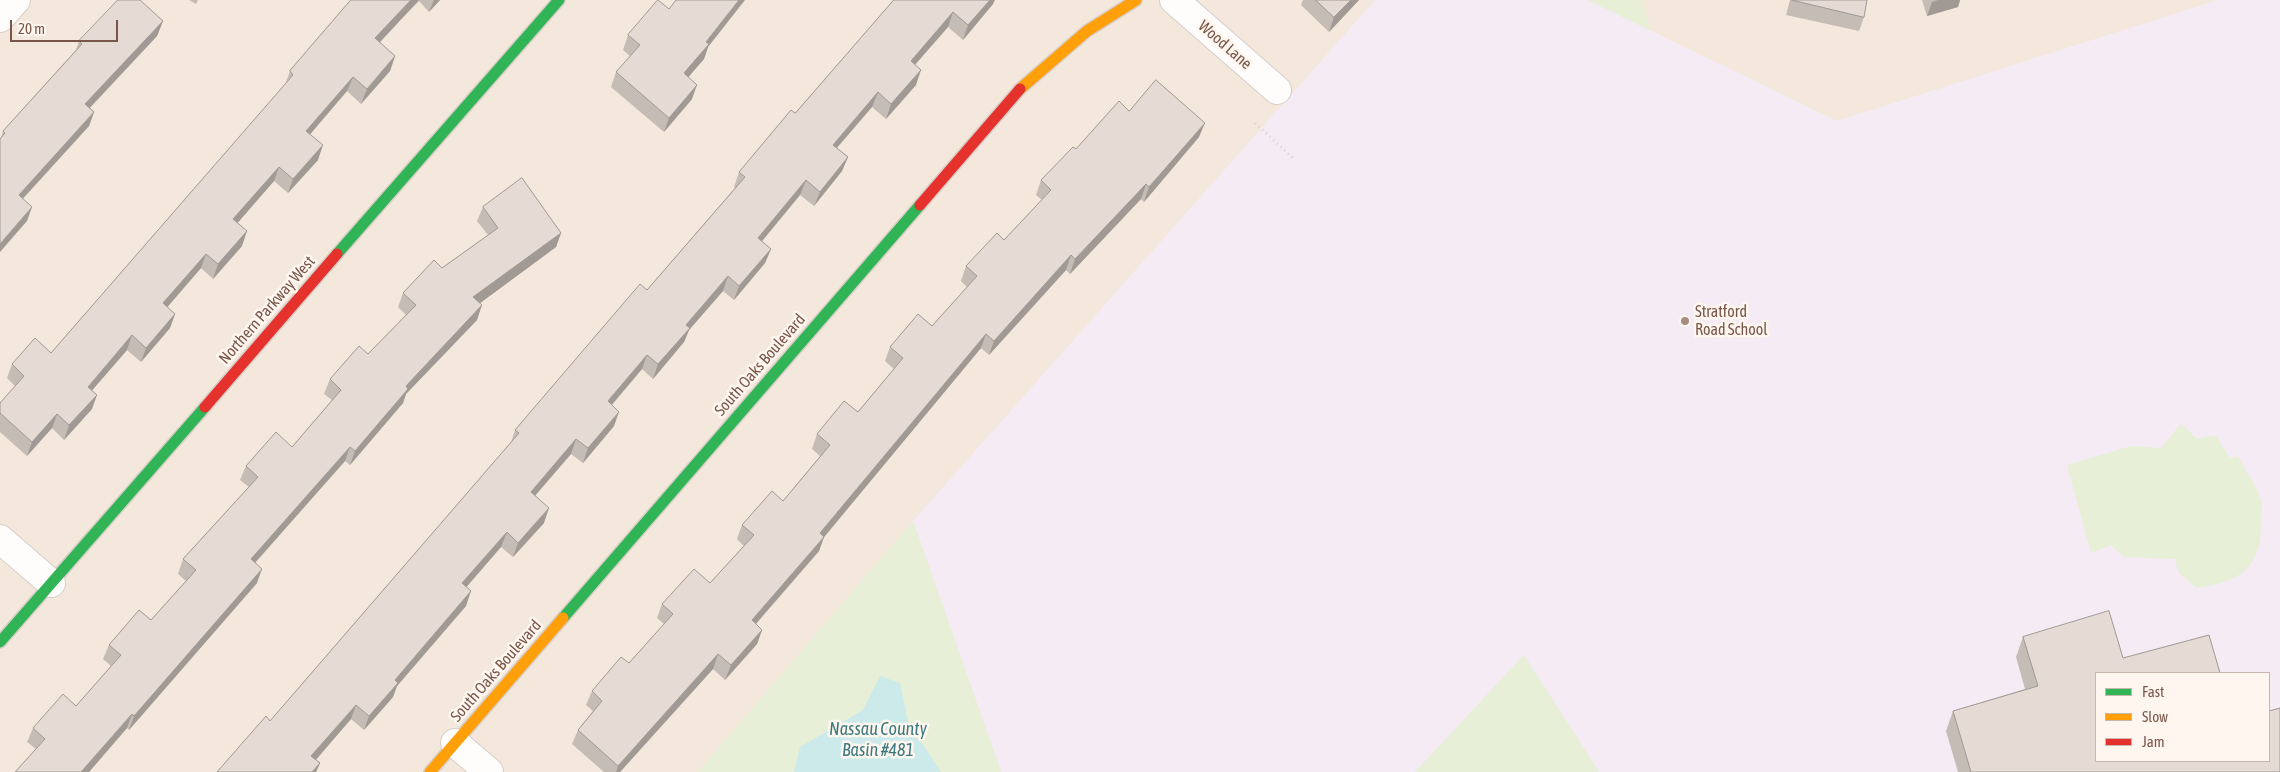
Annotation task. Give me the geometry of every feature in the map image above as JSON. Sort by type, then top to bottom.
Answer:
[{"type":"street","points":[[0,18],[16,0]]},
{"type":"street","name":"Northern Parkway West","points":[[0,642],[560,0]]},
{"type":"street","name":"South Oaks Boulevard","points":[[430,772],[1018,91],[1086,31],[1136,0]]},
{"type":"street","name":"Wood Lane","points":[[1174,0],[1277,90]]},
{"type":"street","points":[[0,539],[51,583]]},
{"type":"street","points":[[456,743],[489,772]]},
{"type":"path","points":[[1255,124],[1293,158]]},
{"type":"shaded area","points":[[0,0],[2280,0],[2280,772],[0,772]]},
{"type":"shaded area","name":"Stratford Road School","points":[[1375,0],[1588,0],[1837,121],[2218,0],[2280,0],[2280,772],[1001,772],[913,521]]},
{"type":"green space","points":[[1588,0],[1642,0],[1651,31]]},
{"type":"green space","points":[[2181,424],[2197,439],[2215,435],[2230,458],[2238,457],[2257,490],[2262,506],[2260,540],[2252,563],[2245,571],[2225,582],[2197,588],[2178,572],[2175,559],[2124,557],[2111,545],[2091,553],[2067,465],[2131,446],[2161,448]]},
{"type":"green space","points":[[913,521],[1001,772],[698,772]]},
{"type":"green space","points":[[1524,655],[1599,772],[1415,772]]},
{"type":"water","name":"Nassau County Basin #481","points":[[880,676],[900,683],[908,722],[941,772],[794,772],[800,747],[863,710]]},
{"type":"building","points":[[118,0],[140,0],[163,21],[85,104],[94,112],[19,195],[32,207],[0,244],[0,139],[5,133],[3,131],[82,44],[79,41]]},
{"type":"building","points":[[351,0],[411,0],[375,38],[395,56],[367,89],[353,77],[306,131],[323,145],[293,179],[279,167],[233,219],[247,231],[218,264],[206,254],[163,303],[175,314],[146,348],[132,335],[88,387],[97,395],[69,425],[57,414],[32,442],[0,413],[0,403],[24,376],[12,364],[35,338],[51,353],[293,75],[290,71]]},
{"type":"building","points":[[658,0],[669,9],[676,0],[739,0],[706,42],[709,44],[684,73],[697,85],[669,118],[616,72],[640,45],[628,35]]},
{"type":"building","points":[[894,0],[990,0],[968,25],[953,12],[911,61],[921,70],[891,104],[878,92],[833,145],[848,157],[820,192],[806,180],[758,238],[771,249],[739,286],[728,276],[686,325],[690,328],[658,364],[647,355],[608,401],[619,412],[588,448],[576,439],[531,492],[549,508],[518,543],[507,532],[462,583],[471,591],[395,680],[398,683],[369,716],[356,705],[311,756],[320,763],[312,772],[217,772],[266,716],[270,721],[519,433],[515,430],[640,284],[647,290],[745,177],[739,172],[791,110],[795,113]]},
{"type":"building","points":[[1316,0],[1351,0],[1334,17]]},
{"type":"building","points":[[1792,0],[1867,0],[1864,17]]},
{"type":"building","points":[[1156,80],[1205,123],[1149,187],[1146,184],[1075,259],[1071,255],[994,341],[986,334],[820,533],[824,537],[752,620],[762,630],[731,665],[718,654],[618,766],[578,730],[602,701],[592,691],[621,657],[629,663],[673,614],[662,604],[694,569],[710,583],[754,535],[742,525],[772,491],[783,501],[830,445],[817,434],[844,401],[858,412],[903,358],[890,347],[918,314],[932,326],[977,276],[966,266],[997,233],[1004,240],[1051,190],[1041,180],[1073,147],[1076,149],[1119,101],[1129,111]]},
{"type":"building","points":[[522,178],[561,233],[473,297],[482,305],[406,386],[408,389],[355,451],[350,447],[251,559],[262,569],[134,716],[132,714],[81,772],[15,772],[45,739],[33,728],[63,694],[76,706],[121,655],[109,645],[139,610],[151,620],[196,570],[183,559],[258,477],[246,466],[276,432],[292,447],[341,390],[330,379],[359,346],[368,354],[416,305],[403,293],[434,260],[442,268],[498,228],[483,207]]},
{"type":"building","points":[[2109,611],[2123,658],[2209,635],[2220,672],[2095,672],[2095,762],[2270,762],[2270,711],[2280,708],[2280,772],[1971,772],[1953,711],[2038,686],[2023,637]]},
{"type":"traffic: fast","points":[[337,254],[559,0]]},
{"type":"traffic: fast","points":[[563,618],[920,205]]},
{"type":"traffic: fast","points":[[0,642],[205,407]]},
{"type":"traffic: slow","points":[[1020,89],[1087,31],[1136,0]]},
{"type":"traffic: slow","points":[[430,772],[563,618]]},
{"type":"traffic: jam","points":[[920,205],[1020,89]]},
{"type":"traffic: jam","points":[[205,407],[337,254]]},
{"type":"place","name":"Stratford Road School","points":[[1685,321]]}]
